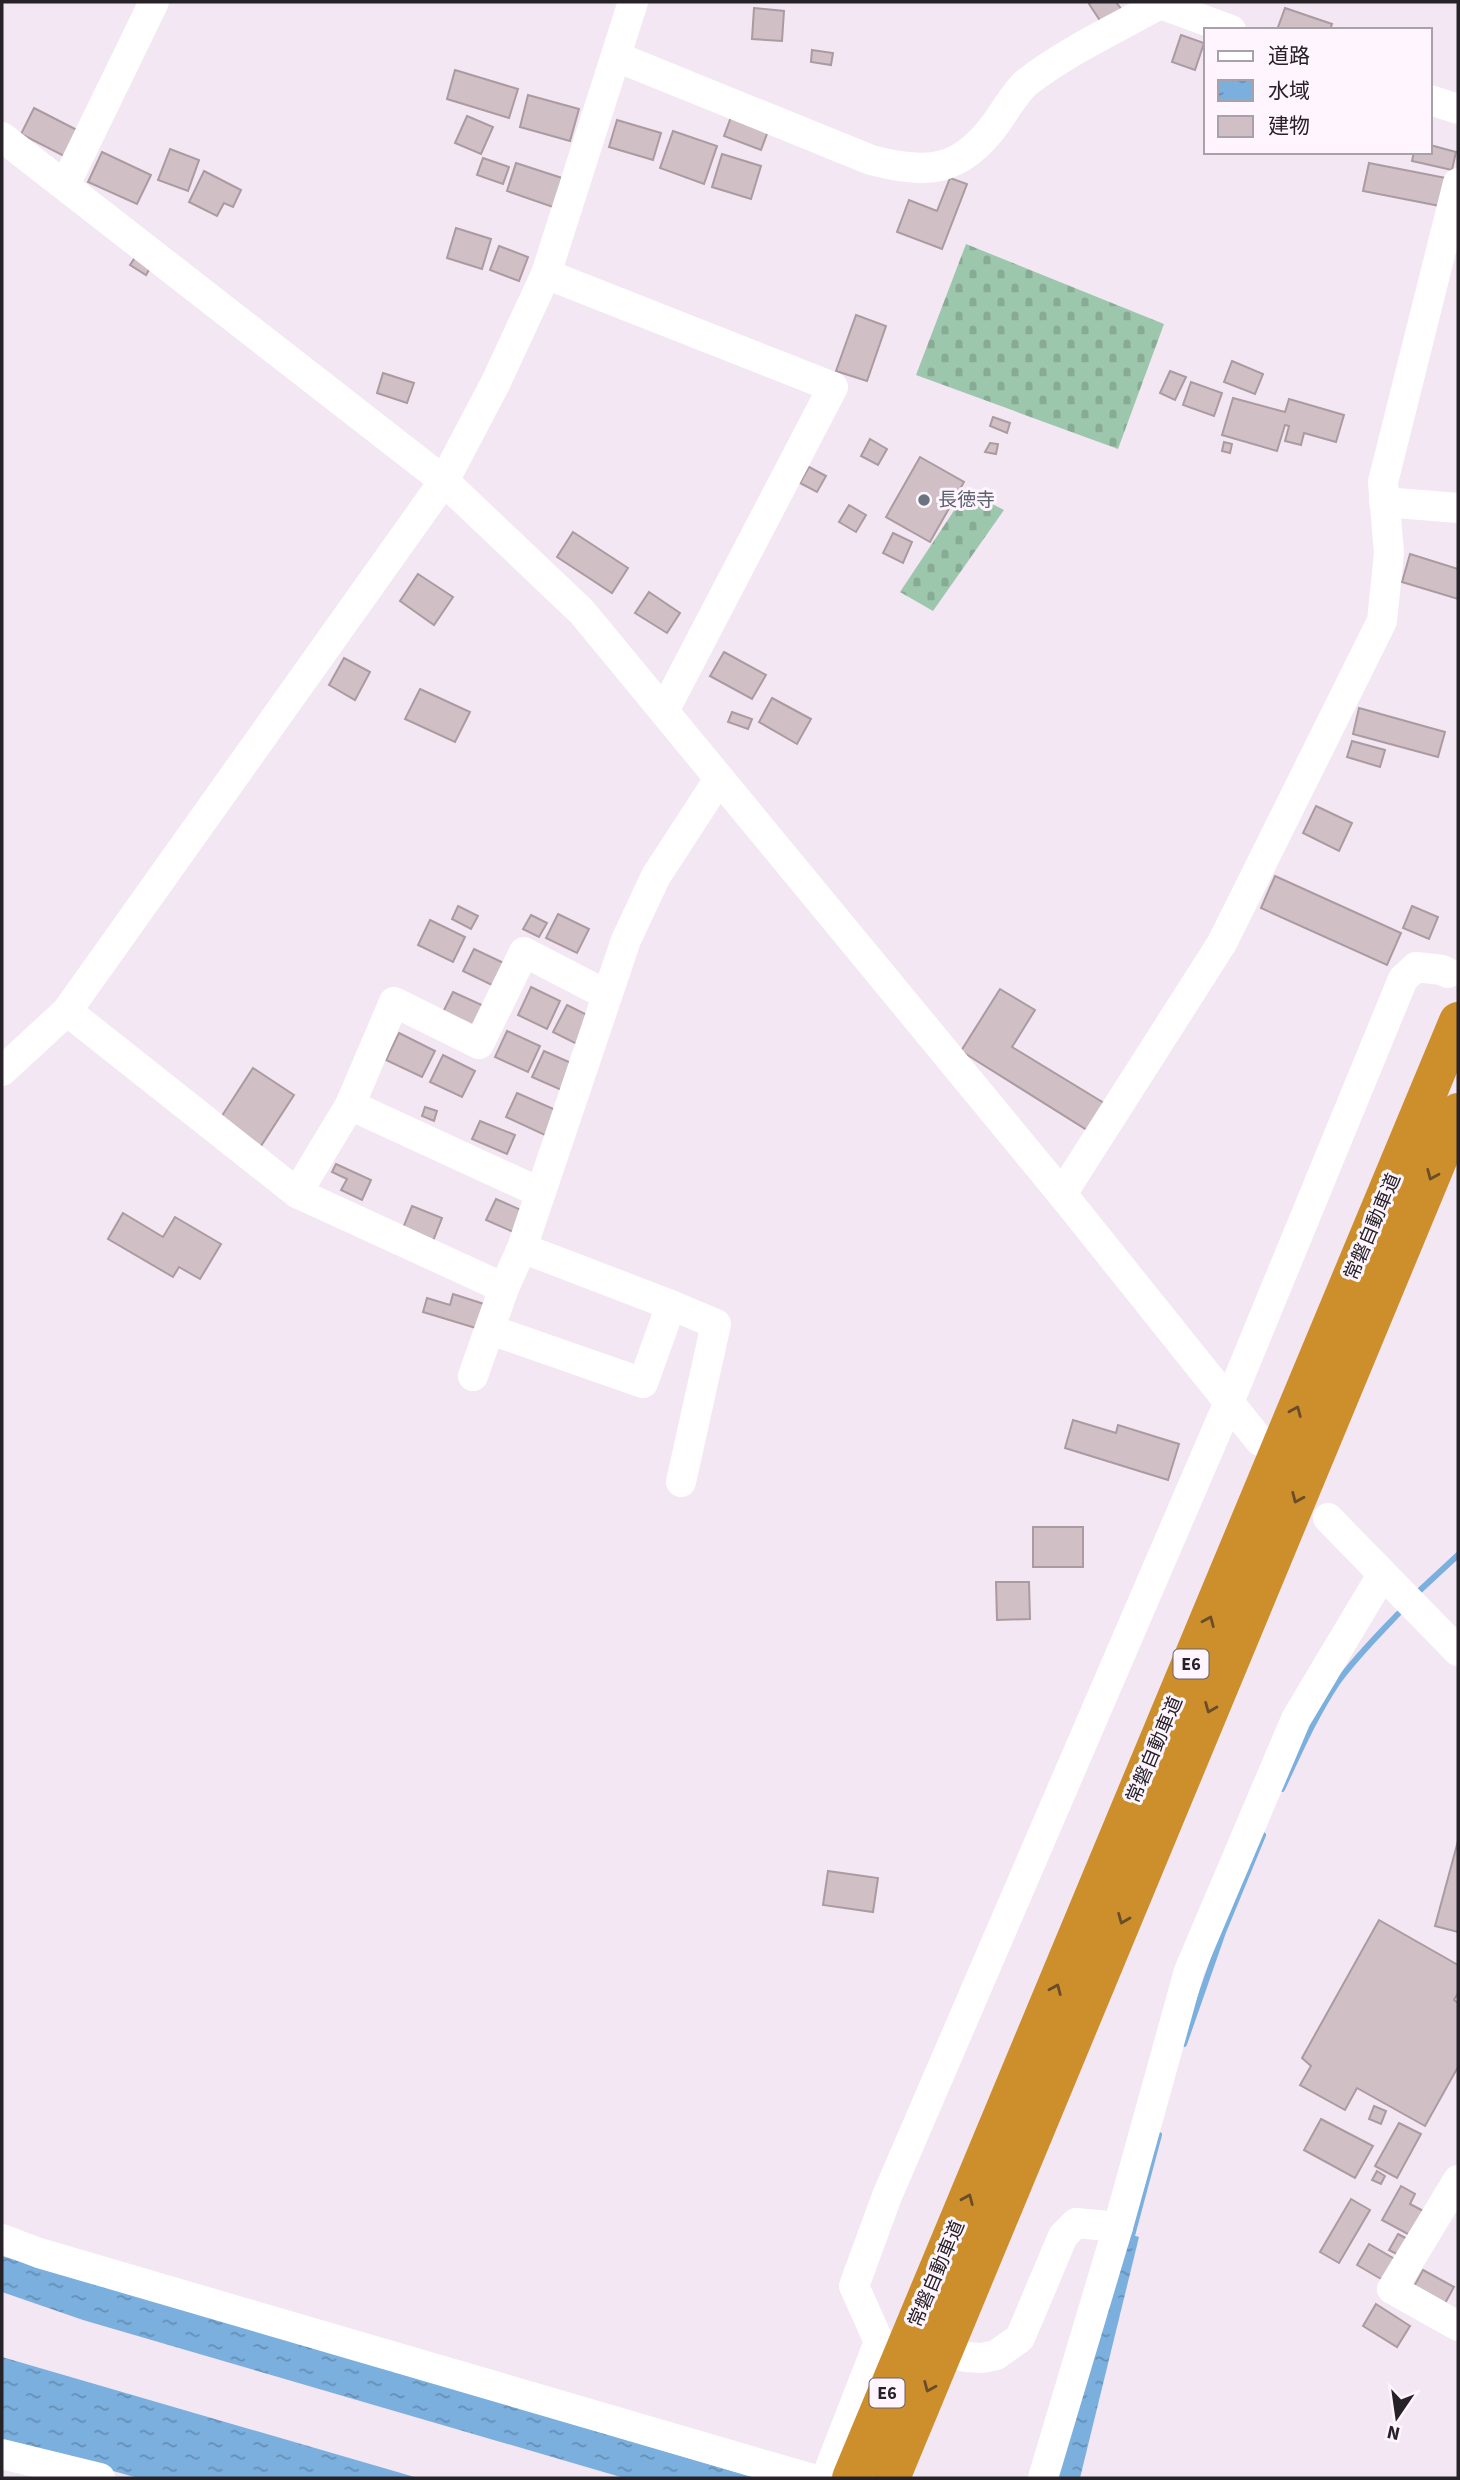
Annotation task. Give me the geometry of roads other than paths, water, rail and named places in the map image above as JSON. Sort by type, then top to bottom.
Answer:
[{"type":"highway","name":"常磐自動車道","points":[[891,2478],[939,2316],[1458,1021]]},
{"type":"highway","name":"常磐自動車道","points":[[850,2478],[939,2316],[1458,1112]]},
{"type":"street","points":[[65,185],[154,2]]},
{"type":"street","points":[[2,1071],[67,1011],[444,481],[496,382],[546,274],[633,2]]},
{"type":"street","points":[[617,57],[871,160],[905,169],[938,167],[963,158],[983,141],[1024,85],[1048,68],[1160,4],[1226,28]]},
{"type":"street","points":[[1432,101],[1458,109]]},
{"type":"street","points":[[2,136],[444,481],[582,612],[1062,1194],[1260,1441]]},
{"type":"street","points":[[1062,1194],[1222,943],[1382,621],[1389,552],[1383,482],[1458,183]]},
{"type":"street","points":[[546,274],[833,387],[664,712]]},
{"type":"street","points":[[1384,502],[1458,508]]},
{"type":"street","points":[[473,1376],[504,1288],[522,1248],[626,940],[656,876],[719,779]]},
{"type":"street","points":[[297,1193],[350,1105],[394,1002],[479,1044],[524,952],[607,995]]},
{"type":"street","points":[[826,2478],[879,2342],[854,2286],[887,2196],[1229,1402],[1403,979],[1416,967],[1448,973]]},
{"type":"street","points":[[67,1011],[297,1193],[504,1288]]},
{"type":"street","points":[[350,1105],[539,1192]]},
{"type":"street","points":[[522,1248],[671,1304],[716,1324],[681,1482]]},
{"type":"street","points":[[491,1330],[643,1383],[671,1304]]},
{"type":"street","points":[[1328,1518],[1458,1651]]},
{"type":"street","points":[[1043,2478],[1118,2227],[1189,1971],[1296,1719],[1382,1575]]},
{"type":"street","points":[[1458,2180],[1392,2289],[1458,2326]]},
{"type":"street","points":[[867,2319],[903,2339],[953,2354],[982,2358],[996,2355],[1020,2338],[1063,2236],[1076,2223],[1118,2227]]},
{"type":"street","points":[[2,2239],[39,2253],[809,2478]]},
{"type":"street","points":[[2,2454],[89,2475]]},
{"type":"water","points":[[1126,2233],[1139,2237],[1080,2478],[1058,2478]]},
{"type":"water","points":[[2,2256],[756,2478],[624,2478],[83,2320],[2,2292]]},
{"type":"water","points":[[2,2357],[418,2478],[138,2478],[2,2440]]},
{"type":"waterway","points":[[1417,1593],[1458,1555]]},
{"type":"waterway","points":[[1282,1789],[1314,1722],[1337,1683],[1398,1614]]},
{"type":"waterway","points":[[1184,2044],[1223,1932],[1263,1835]]},
{"type":"waterway","points":[[1130,2243],[1159,2135]]},
{"type":"place","name":"長徳寺","points":[[924,500]]}]
